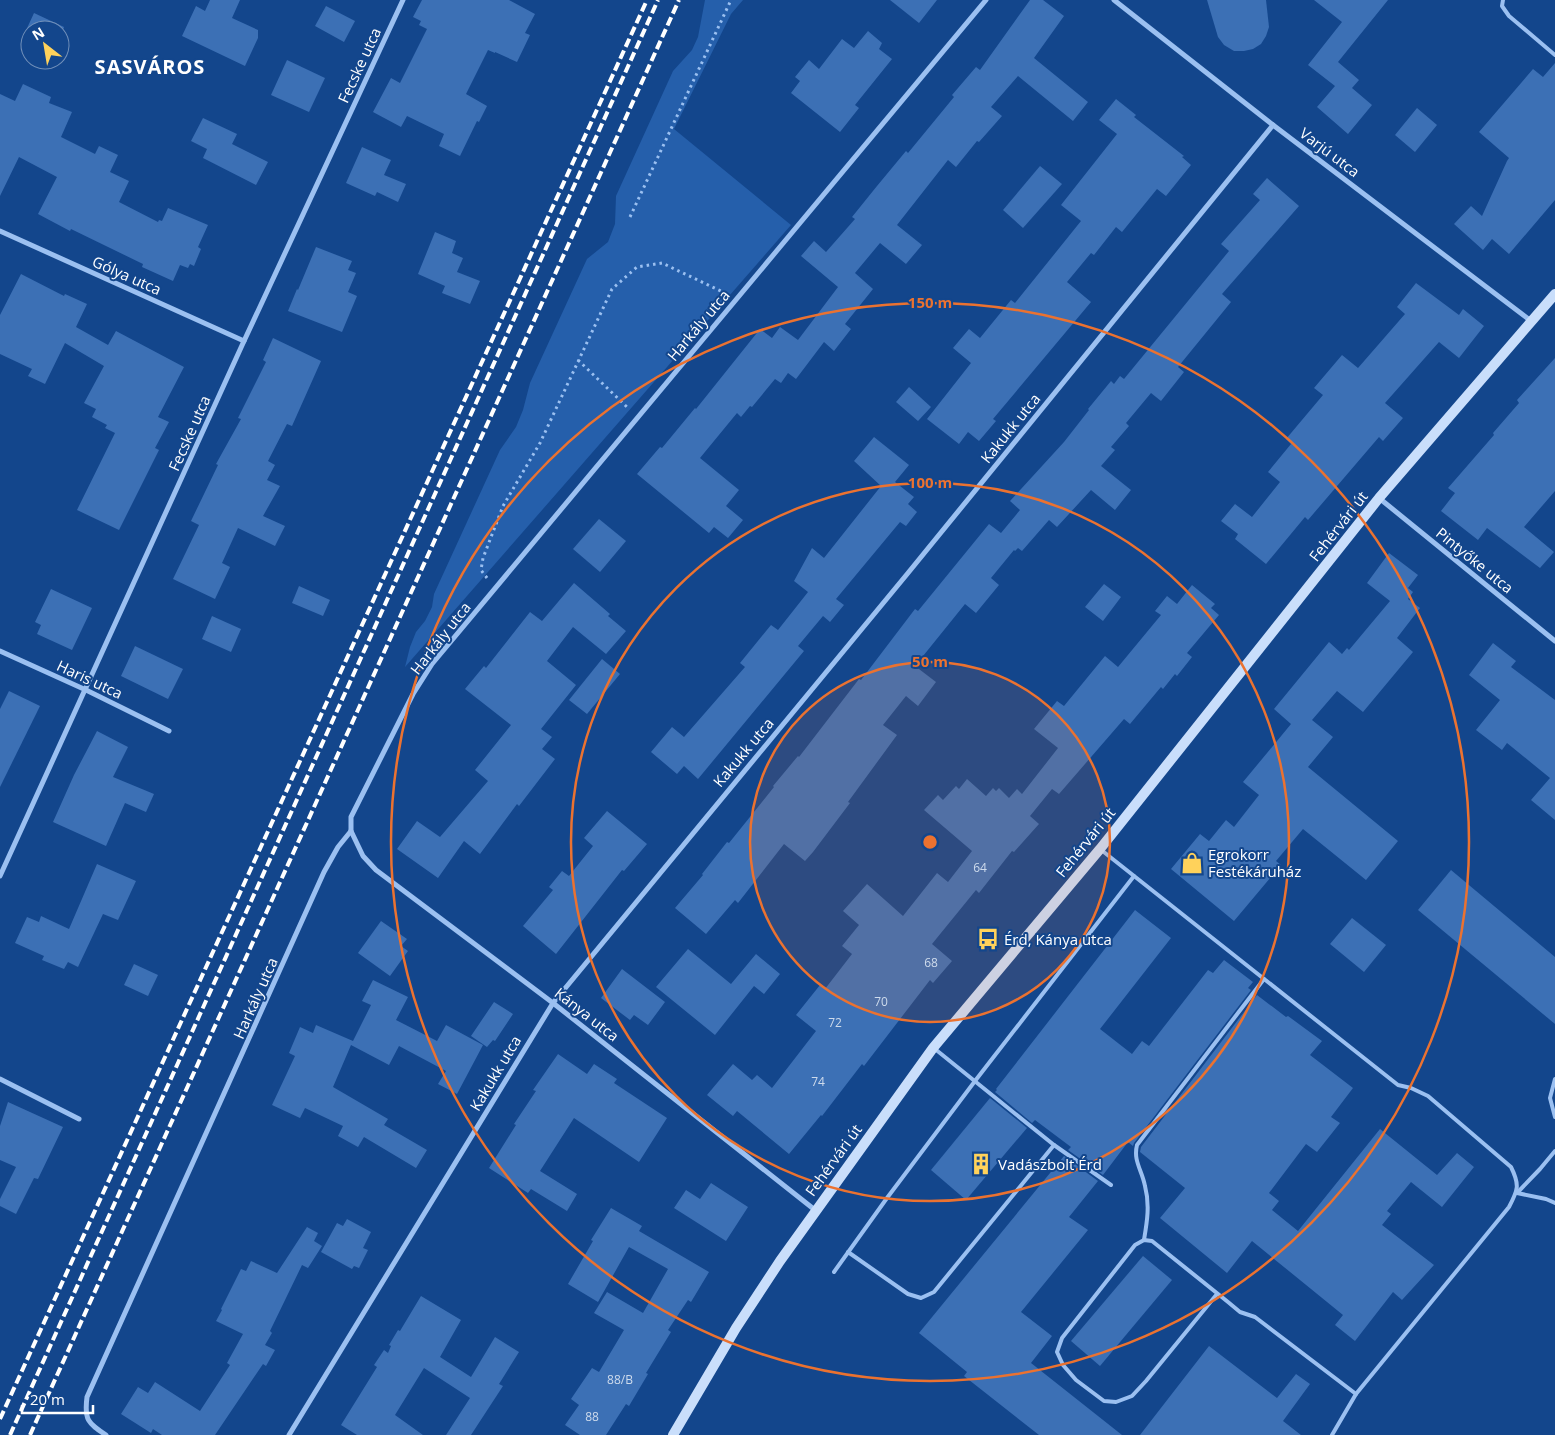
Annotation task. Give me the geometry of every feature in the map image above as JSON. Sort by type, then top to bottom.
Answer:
[{"type":"main road","name":"Fehérvári út","points":[[673,1435],[736,1328],[780,1261],[933,1048],[1100,849],[1379,498],[1555,294]]},
{"type":"street","name":"Fecske utca","points":[[0,876],[244,342],[403,0]]},
{"type":"street","name":"Harkály utca","points":[[106,1435],[92,1426],[85,1411],[87,1397],[324,872],[338,847],[351,831],[351,817],[413,694],[432,664],[986,0]]},
{"type":"street","name":"Varjú utca","points":[[1114,0],[1273,125],[1532,322]]},
{"type":"street","name":"Kakukk utca","points":[[289,1435],[553,1003],[1273,125]]},
{"type":"street","name":"Gólya utca","points":[[0,231],[244,342]]},
{"type":"street","name":"Pintyőke utca","points":[[1379,498],[1555,641]]},
{"type":"street","name":"Haris utca","points":[[0,651],[86,690],[169,731]]},
{"type":"street","name":"Kánya utca","points":[[351,831],[363,856],[376,870],[553,1003],[815,1210]]},
{"type":"street","points":[[0,1079],[79,1119]]},
{"type":"lane","points":[[1503,0],[1502,6],[1509,16],[1555,55]]},
{"type":"lane","points":[[1100,849],[1398,1085],[1411,1088],[1428,1096],[1510,1167],[1517,1180],[1516,1193]]},
{"type":"lane","points":[[834,1272],[887,1198],[1134,876]]},
{"type":"lane","points":[[1144,1240],[1149,1211],[1145,1186],[1135,1155],[1137,1145],[1264,979]]},
{"type":"lane","points":[[933,1048],[1054,1145],[1111,1185]]},
{"type":"lane","points":[[1555,1079],[1550,1098],[1555,1117]]},
{"type":"lane","points":[[848,1252],[908,1294],[921,1298],[934,1292],[1054,1145]]},
{"type":"lane","points":[[1332,1435],[1356,1394],[1508,1207],[1516,1193],[1555,1151]]},
{"type":"lane","points":[[1516,1193],[1546,1199],[1555,1203]]},
{"type":"lane","points":[[1217,1294],[1132,1396],[1116,1402],[1104,1401],[1076,1380],[1063,1365],[1057,1352],[1062,1338],[1135,1244],[1144,1240],[1152,1241],[1240,1312],[1255,1317],[1356,1394]]},
{"type":"path","points":[[630,217],[731,0]]},
{"type":"path","points":[[494,590],[482,570],[483,558],[504,506],[540,442],[612,289],[638,267],[662,263],[737,299]]},
{"type":"path","points":[[578,360],[638,417]]},
{"type":"shaded area","points":[[705,0],[743,0],[731,14],[674,129],[791,225],[405,667],[416,632],[425,621],[432,607],[434,594],[500,450],[516,427],[523,410],[530,383],[587,259],[608,242],[615,224],[616,196],[673,71],[692,50],[698,37]]},
{"type":"building","points":[[210,0],[240,0],[232,18],[258,30],[258,38],[245,66],[182,36],[196,6],[205,11]]},
{"type":"building","points":[[422,0],[509,0],[535,14],[525,33],[530,35],[517,62],[488,50],[466,94],[487,106],[479,122],[477,121],[460,156],[439,146],[444,134],[407,116],[401,127],[373,112],[391,78],[400,83],[427,29],[419,25],[421,21],[413,17]]},
{"type":"building","points":[[890,0],[937,0],[919,23]]},
{"type":"building","points":[[1030,0],[1043,0],[1064,16],[1034,58],[1088,102],[1073,121],[1018,76],[991,107],[1002,116],[979,142],[977,141],[956,167],[948,160],[897,225],[922,245],[906,264],[880,243],[855,273],[873,289],[845,324],[851,329],[834,351],[824,342],[796,379],[788,373],[781,383],[775,379],[752,407],[750,406],[741,417],[737,413],[700,458],[739,490],[726,506],[743,520],[728,538],[714,527],[709,533],[637,474],[696,409],[760,329],[772,338],[780,327],[798,340],[838,287],[801,256],[814,241],[826,252],[855,219],[852,217],[877,186],[906,151],[908,153],[954,97],[952,95],[976,67],[980,70]]},
{"type":"building","points":[[1207,0],[1266,0],[1269,27],[1261,44],[1253,49],[1244,51],[1234,51],[1224,45],[1218,37]]},
{"type":"building","points":[[1314,0],[1388,0],[1338,62],[1359,80],[1352,88],[1372,105],[1348,134],[1317,107],[1335,86],[1308,65],[1342,22]]},
{"type":"building","points":[[326,6],[355,21],[344,42],[315,26]]},
{"type":"building","points":[[34,13],[49,20],[31,20]]},
{"type":"building","points":[[868,31],[882,43],[879,49],[892,59],[855,105],[859,108],[840,132],[791,93],[800,81],[795,77],[809,60],[819,69],[842,39],[854,48]]},
{"type":"building","points":[[287,60],[325,78],[309,112],[271,95]]},
{"type":"building","points":[[1555,63],[1555,200],[1509,254],[1492,239],[1483,250],[1454,224],[1471,206],[1482,216],[1509,158],[1479,132],[1533,69],[1543,77]]},
{"type":"building","points":[[23,84],[51,97],[49,103],[72,112],[61,137],[95,154],[99,146],[118,155],[110,172],[129,181],[119,202],[158,222],[159,220],[162,221],[168,208],[208,225],[198,247],[201,249],[194,266],[190,264],[188,268],[180,265],[173,281],[142,267],[143,264],[71,229],[70,231],[38,214],[57,177],[19,157],[0,196],[0,94],[15,101]]},
{"type":"building","points":[[1116,99],[1136,115],[1134,117],[1184,156],[1182,157],[1191,165],[1166,196],[1157,189],[1122,232],[1116,227],[1094,255],[1091,253],[1067,282],[1091,302],[993,419],[996,421],[979,441],[968,432],[959,444],[927,419],[971,363],[953,348],[969,329],[980,338],[1011,300],[1015,303],[1081,221],[1061,205],[1117,134],[1099,120]]},
{"type":"building","points":[[1417,108],[1437,125],[1415,152],[1395,135]]},
{"type":"building","points":[[203,118],[237,134],[232,144],[268,162],[256,185],[203,158],[207,149],[191,141]]},
{"type":"building","points":[[362,147],[391,160],[384,175],[406,184],[398,202],[377,192],[375,196],[346,183]]},
{"type":"building","points":[[1040,166],[1062,184],[1023,228],[1003,210]]},
{"type":"building","points":[[1267,178],[1299,206],[1222,294],[1231,302],[1178,367],[1184,372],[1161,401],[1151,393],[1126,423],[1129,426],[1111,447],[1115,450],[1101,466],[1131,490],[1115,510],[1091,490],[1057,527],[1049,520],[1022,551],[1018,548],[1014,550],[991,578],[999,585],[976,613],[965,604],[915,666],[936,682],[918,706],[906,696],[883,725],[897,735],[813,852],[805,861],[784,844],[738,903],[735,900],[706,934],[675,908],[703,875],[727,842],[729,843],[773,786],[799,757],[859,679],[861,680],[915,609],[918,611],[989,524],[1001,533],[1020,510],[1010,501],[1064,442],[1111,381],[1114,384],[1120,376],[1124,379],[1229,251],[1221,244],[1260,200],[1253,194]]},
{"type":"building","points":[[435,232],[456,241],[452,253],[463,258],[457,272],[480,281],[470,304],[442,293],[445,286],[418,274]]},
{"type":"building","points":[[316,247],[352,261],[348,270],[356,273],[348,292],[357,296],[342,332],[288,311]]},
{"type":"building","points":[[21,274],[64,296],[65,294],[87,304],[76,327],[108,345],[116,331],[184,367],[158,417],[169,422],[155,448],[159,450],[119,530],[77,510],[115,433],[105,428],[107,425],[92,417],[96,409],[84,403],[104,366],[65,343],[45,384],[28,376],[32,369],[0,354],[0,315]]},
{"type":"building","points":[[1416,283],[1459,315],[1463,309],[1484,326],[1459,358],[1439,342],[1385,403],[1403,418],[1383,441],[1379,437],[1308,520],[1305,517],[1266,564],[1235,539],[1238,534],[1221,521],[1235,504],[1252,517],[1280,482],[1268,472],[1291,444],[1286,439],[1323,395],[1314,388],[1342,355],[1358,368],[1405,314],[1397,307]]},
{"type":"building","points":[[273,338],[321,361],[292,426],[287,424],[268,461],[275,465],[267,480],[280,486],[263,516],[285,526],[275,546],[238,528],[222,563],[230,567],[215,599],[173,579],[199,525],[191,521],[218,465],[216,464],[241,419],[238,418],[266,362],[263,360]]},
{"type":"building","points":[[1555,358],[1555,491],[1524,527],[1554,552],[1540,568],[1487,528],[1478,540],[1441,511],[1455,493],[1448,488],[1494,435],[1493,433],[1519,403],[1517,400]]},
{"type":"building","points":[[909,387],[931,407],[918,421],[896,402]]},
{"type":"building","points":[[874,437],[909,465],[895,482],[914,497],[908,504],[917,512],[906,526],[900,522],[836,599],[844,605],[830,622],[823,616],[798,646],[804,651],[698,779],[684,766],[677,774],[651,752],[672,727],[684,737],[745,667],[740,663],[771,625],[778,630],[808,592],[794,581],[812,548],[824,558],[881,486],[854,461]]},
{"type":"building","points":[[599,519],[626,541],[600,572],[573,549]]},
{"type":"building","points":[[1389,553],[1418,575],[1408,588],[1413,592],[1408,599],[1420,608],[1397,638],[1413,652],[1363,712],[1337,691],[1312,720],[1333,737],[1308,767],[1398,841],[1366,880],[1303,829],[1276,861],[1281,865],[1234,921],[1171,869],[1200,834],[1209,841],[1226,820],[1234,827],[1259,795],[1243,782],[1291,724],[1274,709],[1329,642],[1342,654],[1347,648],[1349,650],[1390,601],[1367,583]]},
{"type":"building","points":[[574,583],[610,614],[608,616],[626,631],[606,654],[573,627],[547,661],[576,685],[541,729],[552,737],[542,749],[555,759],[519,806],[517,804],[480,854],[464,841],[438,878],[397,849],[417,821],[440,837],[488,781],[475,770],[511,725],[465,689],[484,666],[486,668],[530,612],[542,621]]},
{"type":"building","points":[[1104,584],[1121,597],[1103,621],[1085,607]]},
{"type":"building","points":[[1192,585],[1215,604],[1211,608],[1219,615],[1187,653],[1192,657],[1177,676],[1175,674],[1163,689],[1161,687],[1130,724],[1124,719],[1059,794],[1052,789],[1030,816],[1039,824],[1014,852],[1012,851],[979,893],[976,890],[932,944],[952,961],[933,983],[930,980],[864,1066],[862,1064],[822,1116],[789,1154],[737,1111],[733,1116],[707,1095],[733,1064],[752,1080],[757,1075],[772,1088],[816,1031],[796,1015],[820,985],[825,989],[852,954],[842,946],[859,925],[843,911],[867,884],[903,916],[937,873],[948,882],[972,851],[924,810],[938,795],[943,800],[956,786],[959,789],[967,779],[986,796],[993,788],[996,791],[999,788],[1009,798],[1017,789],[1022,794],[1058,748],[1034,729],[1057,701],[1064,706],[1105,656],[1118,667],[1161,615],[1155,611],[1167,596],[1177,604]]},
{"type":"building","points":[[299,586],[330,600],[323,616],[292,603]]},
{"type":"building","points":[[51,589],[92,608],[72,650],[37,634],[41,625],[35,622]]},
{"type":"building","points":[[212,616],[241,629],[231,652],[202,639]]},
{"type":"building","points":[[1493,643],[1516,661],[1511,667],[1555,700],[1555,820],[1531,800],[1550,778],[1507,743],[1502,750],[1476,730],[1500,700],[1469,675]]},
{"type":"building","points":[[135,646],[183,669],[168,699],[121,676]]},
{"type":"building","points":[[602,659],[620,674],[587,714],[569,700]]},
{"type":"building","points":[[9,691],[40,706],[0,787],[0,709]]},
{"type":"building","points":[[97,731],[128,747],[113,777],[154,794],[146,812],[125,803],[106,846],[53,822],[74,775]]},
{"type":"building","points":[[607,811],[647,844],[624,871],[622,870],[556,954],[523,926],[553,890],[549,887],[562,871],[569,876],[593,846],[584,838]]},
{"type":"building","points":[[97,864],[136,881],[118,920],[103,914],[78,967],[68,962],[64,969],[42,960],[44,956],[15,943],[27,917],[39,922],[41,916],[69,929]]},
{"type":"building","points":[[1451,870],[1555,957],[1555,1024],[1418,910]]},
{"type":"building","points":[[1135,910],[1171,938],[1100,1029],[1132,1054],[1142,1041],[1149,1046],[1208,970],[1213,973],[1224,960],[1253,982],[1248,988],[1251,990],[1133,1146],[1128,1142],[1103,1175],[1068,1150],[1071,1147],[1035,1120],[1032,1123],[995,1092]]},
{"type":"building","points":[[1352,918],[1386,945],[1364,972],[1330,944]]},
{"type":"building","points":[[381,921],[407,939],[401,946],[408,951],[390,976],[358,953]]},
{"type":"building","points":[[688,949],[731,984],[756,954],[780,974],[764,994],[754,986],[715,1035],[656,987]]},
{"type":"building","points":[[134,964],[158,975],[148,996],[124,985]]},
{"type":"building","points":[[622,969],[665,1002],[648,1025],[634,1015],[630,1020],[601,998]]},
{"type":"building","points":[[373,980],[408,997],[396,1020],[437,1041],[446,1025],[483,1045],[457,1094],[438,1084],[446,1071],[399,1046],[389,1065],[351,1045],[333,1087],[388,1119],[384,1125],[427,1150],[416,1168],[364,1137],[358,1147],[338,1136],[343,1126],[305,1108],[300,1118],[272,1105],[295,1056],[289,1053],[300,1027],[313,1033],[316,1025],[353,1041],[371,1005],[362,1001]]},
{"type":"building","points":[[1257,995],[1322,1041],[1310,1055],[1353,1088],[1331,1117],[1340,1123],[1317,1152],[1306,1144],[1269,1193],[1279,1201],[1272,1210],[1298,1231],[1380,1129],[1437,1175],[1457,1153],[1474,1167],[1442,1207],[1411,1182],[1387,1211],[1391,1214],[1382,1225],[1434,1265],[1402,1300],[1393,1292],[1355,1341],[1335,1325],[1343,1315],[1252,1241],[1227,1273],[1160,1218],[1185,1188],[1140,1152],[1141,1147]]},
{"type":"building","points":[[494,1002],[513,1014],[495,1041],[493,1040],[487,1047],[471,1036]]},
{"type":"building","points":[[558,1054],[587,1074],[594,1064],[617,1079],[614,1083],[667,1118],[639,1162],[574,1118],[540,1171],[577,1194],[567,1211],[531,1189],[528,1193],[489,1168],[516,1125],[514,1124],[536,1091],[533,1090]]},
{"type":"building","points":[[990,1098],[1027,1128],[966,1200],[931,1170]]},
{"type":"building","points":[[8,1102],[63,1127],[38,1179],[34,1178],[16,1214],[0,1206],[0,1199],[16,1167],[0,1160],[0,1126]]},
{"type":"building","points":[[1064,1156],[1098,1181],[1069,1217],[1088,1230],[1021,1312],[1052,1336],[1031,1363],[1122,1435],[1039,1435],[964,1376],[967,1372],[919,1333]]},
{"type":"building","points":[[711,1183],[748,1207],[726,1241],[674,1208],[686,1190],[700,1199]]},
{"type":"building","points":[[611,1208],[642,1226],[639,1231],[709,1272],[691,1302],[688,1300],[668,1330],[671,1332],[646,1373],[648,1374],[629,1406],[626,1404],[606,1435],[580,1435],[565,1425],[579,1405],[571,1399],[592,1368],[599,1372],[624,1330],[594,1313],[607,1292],[643,1313],[668,1269],[629,1247],[598,1302],[568,1284],[593,1241],[591,1240]]},
{"type":"building","points":[[347,1219],[371,1232],[363,1248],[368,1250],[359,1268],[354,1266],[352,1269],[321,1252],[337,1223],[343,1226]]},
{"type":"building","points":[[307,1227],[318,1233],[314,1241],[322,1246],[308,1268],[302,1265],[270,1331],[272,1333],[265,1345],[275,1350],[266,1366],[263,1364],[215,1435],[162,1435],[153,1429],[151,1433],[121,1414],[138,1387],[148,1393],[155,1382],[200,1411],[230,1365],[227,1363],[243,1334],[216,1321],[241,1269],[246,1271],[251,1261],[277,1273]]},
{"type":"building","points":[[1143,1256],[1172,1280],[1100,1366],[1071,1341]]},
{"type":"building","points":[[421,1296],[461,1320],[440,1357],[471,1377],[495,1337],[519,1352],[499,1384],[503,1386],[471,1435],[446,1435],[470,1398],[424,1368],[395,1415],[423,1435],[357,1435],[341,1425],[377,1367],[374,1365],[384,1350],[388,1353],[391,1346],[389,1345],[398,1330],[400,1331]]},
{"type":"building","points":[[1209,1346],[1277,1398],[1296,1374],[1310,1384],[1283,1421],[1301,1435],[1140,1435]]},
{"type":"railway","points":[[0,1419],[647,0]]},
{"type":"railway","points":[[10,1435],[658,0]]},
{"type":"railway","points":[[30,1435],[679,0]]},
{"type":"place","name":"Egrokorr Festékáruház","points":[[1192,863]]},
{"type":"place","name":"Érd, Kánya utca","points":[[988,939]]},
{"type":"place","name":"Vadászbolt Érd","points":[[981,1164]]},
{"type":"district","name":"SASVÁROS","points":[[150,66]]}]
